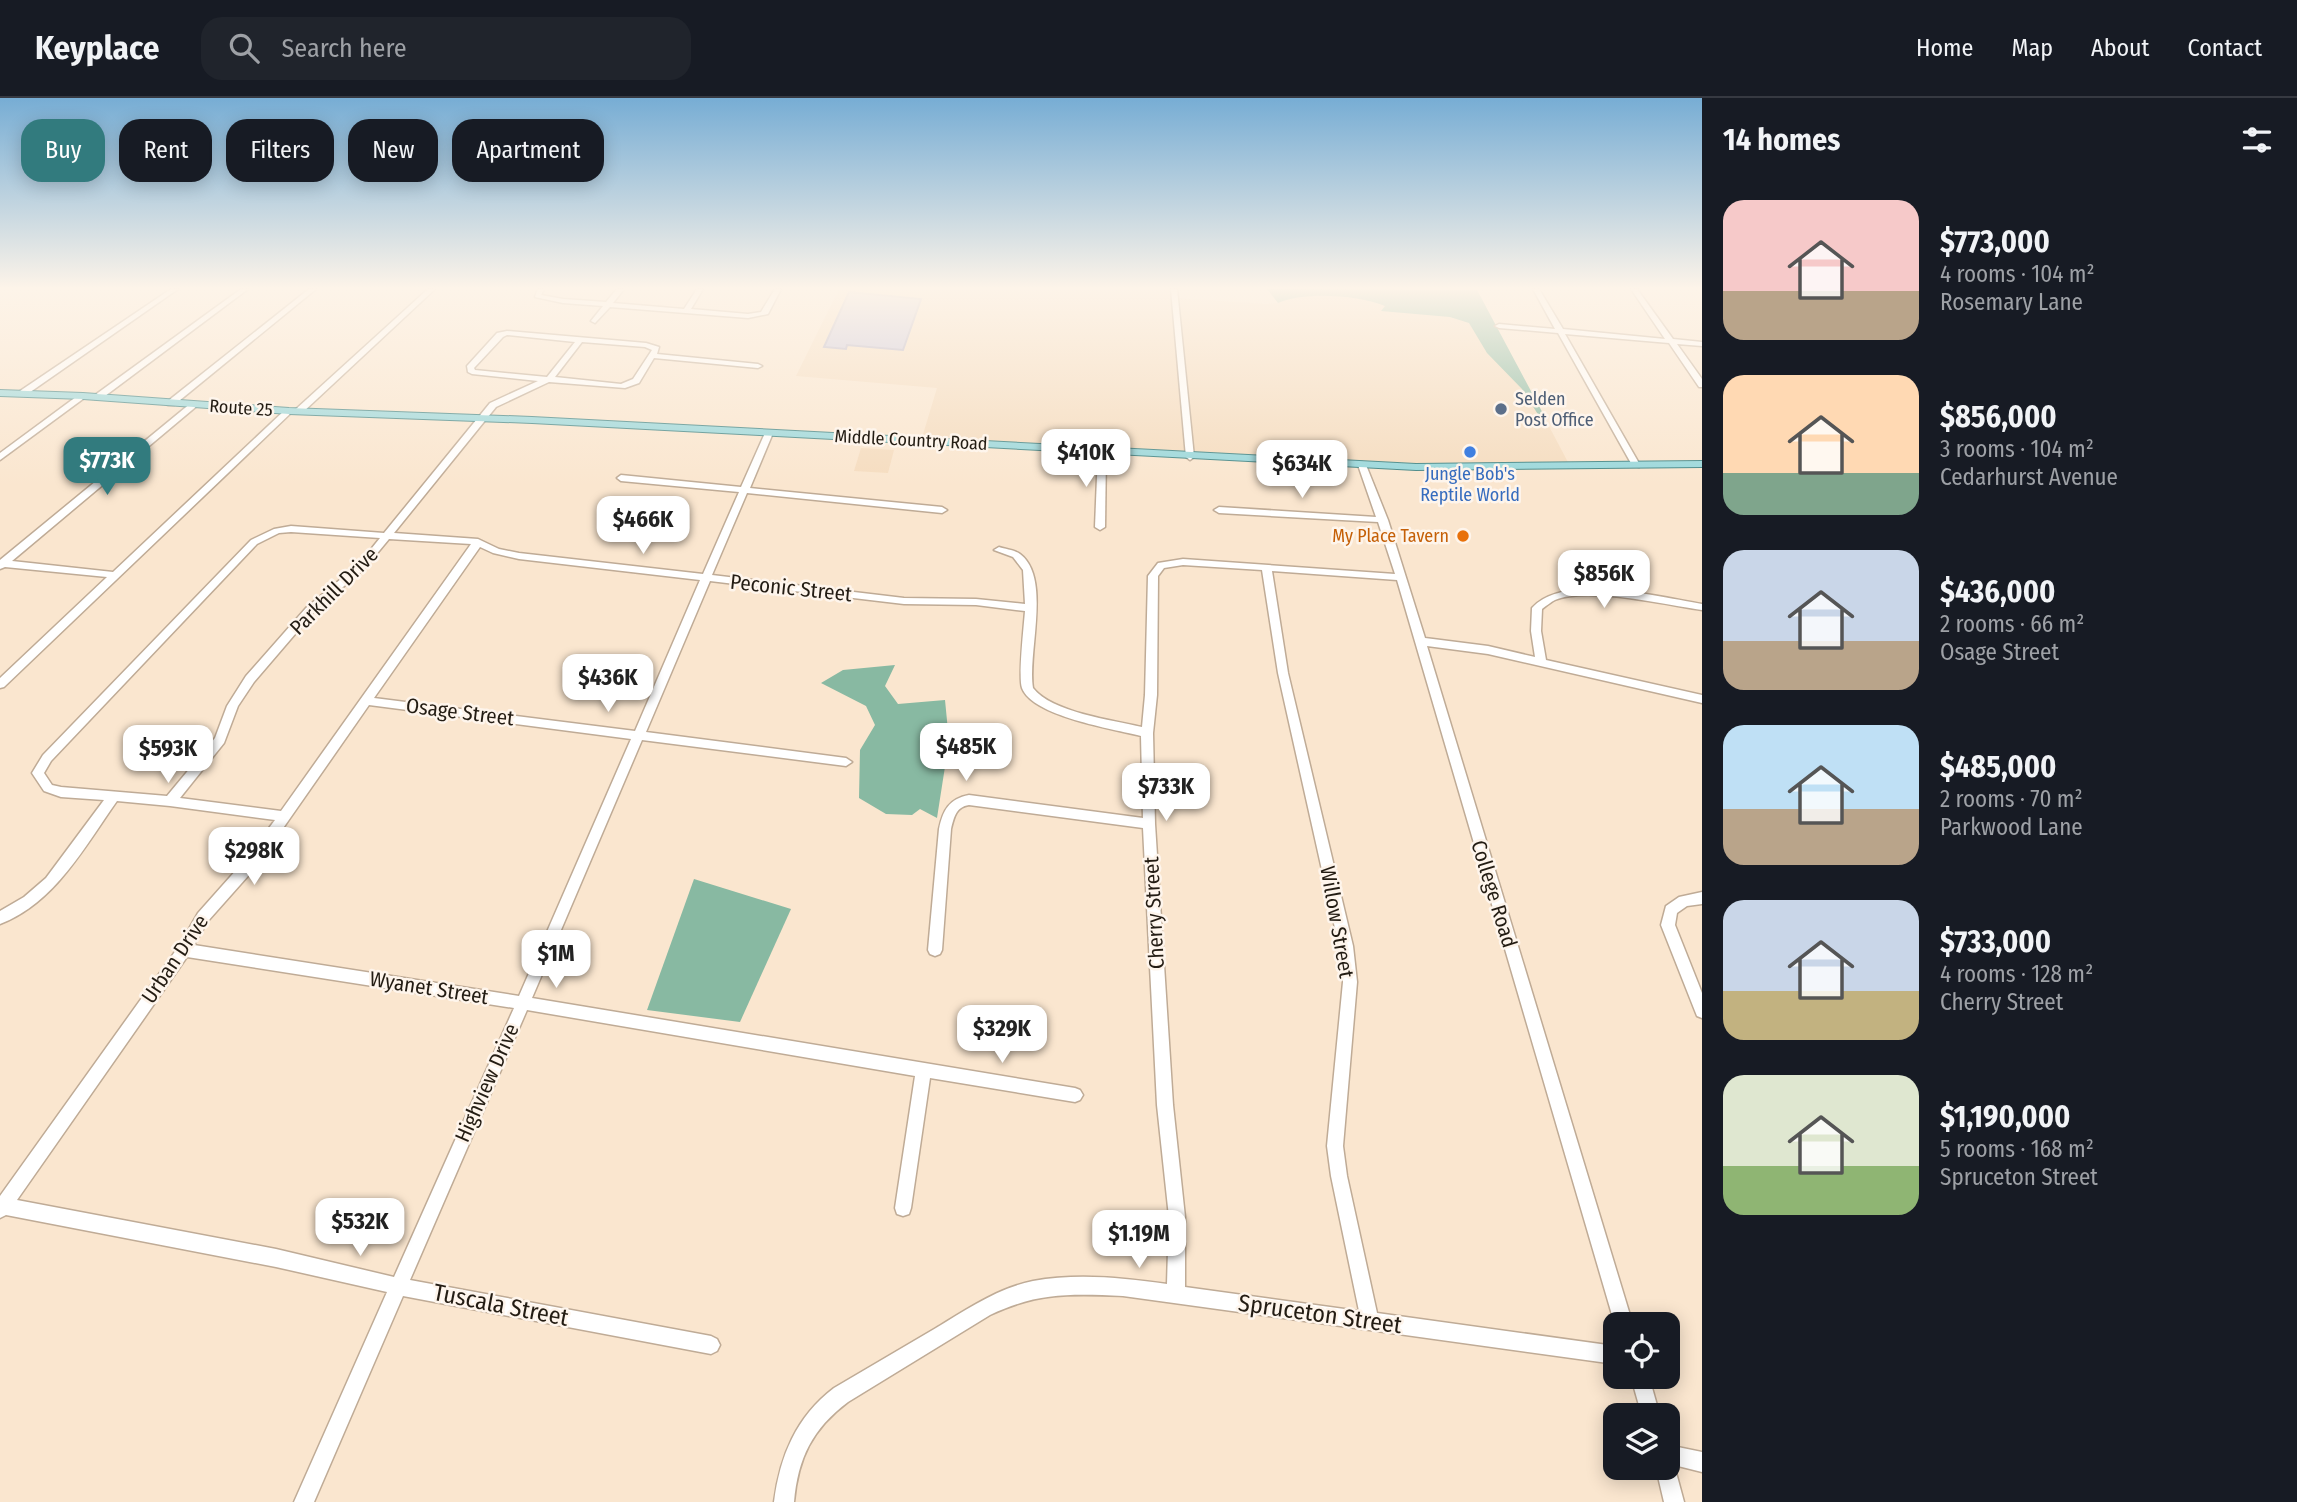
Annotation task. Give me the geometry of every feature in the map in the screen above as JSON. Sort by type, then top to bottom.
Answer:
[{"type":"main road","points":[[0,393],[83,396],[194,405]]},
{"type":"main road","name":"Route 25","points":[[194,405],[294,411]]},
{"type":"main road","name":"Middle Country Road","points":[[294,411],[1362,465],[1419,467],[1702,464]]},
{"type":"street","points":[[23,393],[80,355]]},
{"type":"street","points":[[98,397],[156,355]]},
{"type":"street","points":[[171,403],[231,355]]},
{"type":"street","points":[[0,684],[114,575],[358,355]]},
{"type":"street","points":[[482,355],[470,368],[472,372],[622,386],[636,381],[654,356],[758,366]]},
{"type":"street","points":[[550,378],[569,355]]},
{"type":"street","points":[[1181,355],[1191,457]]},
{"type":"street","points":[[1573,355],[1636,464]]},
{"type":"street","points":[[1681,355],[1702,385]]},
{"type":"street","name":"Parkhill Drive","points":[[170,801],[219,740],[233,706],[250,680],[310,610],[362,566],[499,401],[550,378]]},
{"type":"street","points":[[0,457],[83,396]]},
{"type":"street","points":[[1,564],[194,405]]},
{"type":"street","name":"Highview Drive","points":[[304,1502],[769,433]]},
{"type":"street","points":[[1100,527],[1102,452]]},
{"type":"street","name":"College Road","points":[[1362,465],[1383,520],[1620,1312]]},
{"type":"street","points":[[621,478],[942,510]]},
{"type":"street","points":[[1219,510],[1383,520]]},
{"type":"street","name":"Peconic Street","points":[[113,798],[48,788],[38,773],[47,758],[254,542],[264,536],[291,530],[478,542],[496,551],[519,556],[704,579],[929,603],[976,602],[1029,608]]},
{"type":"street","name":"Urban Drive","points":[[1,1208],[184,950],[203,917],[251,863],[478,542]]},
{"type":"street","points":[[999,550],[1016,555],[1028,569],[1031,592],[1026,685],[1031,695],[1039,703],[1054,709],[1147,733]]},
{"type":"street","name":"Cherry Street","points":[[1176,1294],[1177,1217],[1165,1105],[1149,824],[1147,733],[1155,571],[1161,565],[1183,562],[1400,577]]},
{"type":"street","points":[[1,564],[114,575]]},
{"type":"street","name":"Willow Street","points":[[1266,567],[1283,673],[1346,946],[1350,982],[1335,1146],[1370,1320]]},
{"type":"street","points":[[1541,662],[1536,631],[1536,608],[1554,596],[1577,593],[1702,607]]},
{"type":"street","points":[[1419,641],[1488,650],[1702,699]]},
{"type":"street","name":"Osage Street","points":[[366,701],[846,762]]},
{"type":"street","points":[[0,918],[29,901],[51,882],[113,798],[170,801],[284,816]]},
{"type":"street","points":[[934,950],[945,830],[950,810],[955,803],[969,800],[1149,824]]},
{"type":"street","points":[[1702,898],[1684,901],[1671,909],[1668,925],[1702,1011]]},
{"type":"street","name":"Wyanet Street","points":[[184,950],[523,1003],[1075,1095]]},
{"type":"street","points":[[903,1208],[923,1071]]},
{"type":"street","name":"Tuscala Street","points":[[1,1208],[275,1258],[397,1286],[711,1345]]},
{"type":"street","name":"Spruceton Street","points":[[784,1502],[787,1475],[798,1444],[825,1407],[984,1309],[1032,1290],[1070,1285],[1123,1287],[1603,1353]]},
{"type":"street","points":[[1680,1457],[1702,1462]]},
{"type":"street","points":[[1669,1480],[1674,1502]]},
{"type":"shaded area","points":[[807,355],[1511,355],[1570,466],[1416,467],[921,441],[937,388],[796,376]]},
{"type":"shaded area","points":[[861,448],[894,450],[888,473],[854,471]]},
{"type":"green space","points":[[1488,355],[1511,355],[1547,421],[1539,416],[1522,389]]},
{"type":"green space","points":[[895,665],[885,686],[898,704],[945,700],[949,741],[937,818],[920,809],[912,815],[886,814],[859,798],[860,750],[875,725],[866,706],[821,683],[843,670]]},
{"type":"green space","points":[[694,879],[791,909],[740,1022],[647,1010]]},
{"type":"place","name":"Selden Post Office","points":[[1501,409]]},
{"type":"place","name":"Jungle Bob's Reptile World","points":[[1470,452]]},
{"type":"place","name":"My Place Tavern","points":[[1463,536]]}]
